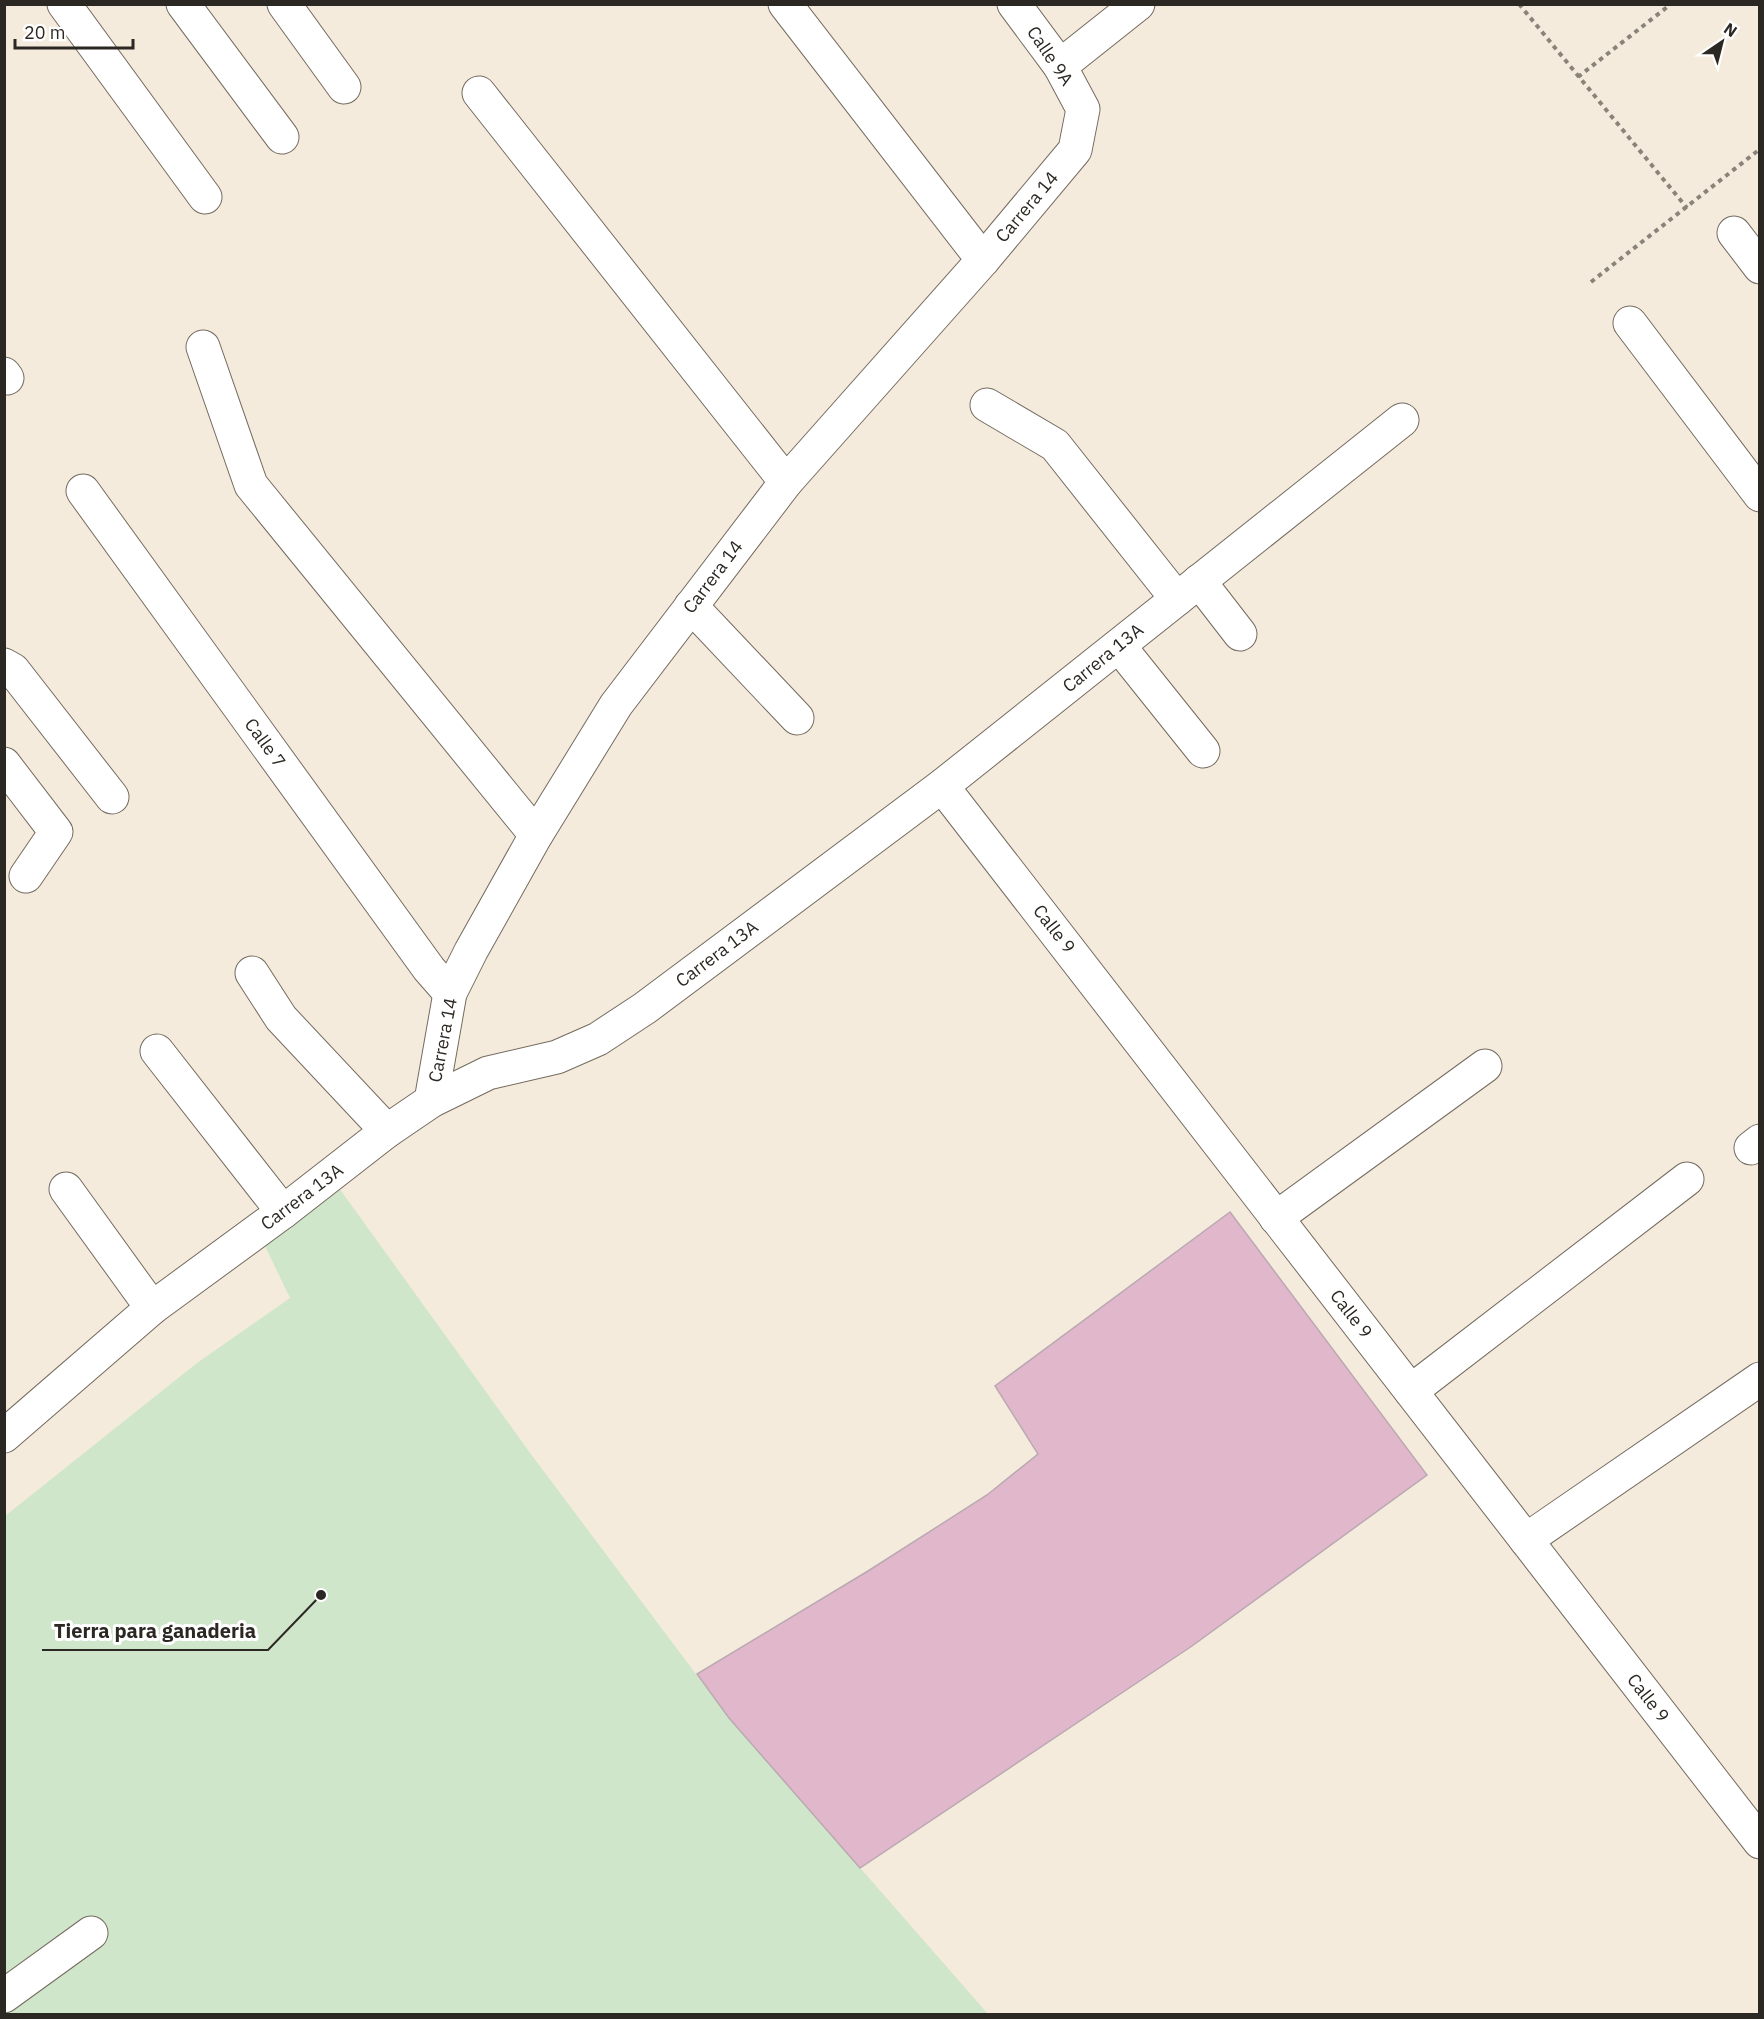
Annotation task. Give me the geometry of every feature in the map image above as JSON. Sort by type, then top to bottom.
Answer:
[{"type":"street","points":[[64,4],[205,197]]},
{"type":"street","points":[[183,4],[282,137]]},
{"type":"street","points":[[284,4],[344,87]]},
{"type":"street","points":[[785,4],[983,260]]},
{"type":"street","name":"Calle 9A","points":[[1014,4],[1060,66],[1083,109]]},
{"type":"street","points":[[1060,66],[1138,4]]},
{"type":"street","points":[[479,93],[786,482]]},
{"type":"street","name":"Carrera 14","points":[[431,1101],[450,993],[536,835],[616,705],[786,482],[983,260],[1075,150],[1083,109]]},
{"type":"street","points":[[1734,233],[1760,267]]},
{"type":"street","points":[[1630,323],[1756,482]]},
{"type":"street","points":[[203,347],[251,485],[536,835]]},
{"type":"street","points":[[987,405],[1055,445],[1188,590],[1240,634]]},
{"type":"street","name":"Carrera 13A","points":[[4,1436],[152,1308],[283,1212],[387,1131],[431,1101],[488,1072],[557,1057],[598,1039],[645,1008],[942,786],[1402,420]]},
{"type":"street","name":"Calle 7","points":[[83,491],[422,959],[450,993]]},
{"type":"street","points":[[691,606],[797,718]]},
{"type":"street","points":[[1119,645],[1203,751]]},
{"type":"street","points":[[4,665],[13,670],[112,796]]},
{"type":"street","points":[[4,764],[56,832],[26,876]]},
{"type":"street","name":"Calle 9","points":[[942,786],[1760,1842]]},
{"type":"street","points":[[252,973],[281,1018],[387,1131]]},
{"type":"street","points":[[157,1051],[283,1212]]},
{"type":"street","points":[[1276,1218],[1485,1066]]},
{"type":"street","points":[[1411,1391],[1687,1179]]},
{"type":"street","points":[[66,1189],[152,1308]]},
{"type":"street","points":[[1526,1540],[1760,1379]]},
{"type":"street","points":[[4,1996],[91,1933]]},
{"type":"path","points":[[1519,4],[1687,208]]},
{"type":"path","points":[[1578,77],[1671,4]]},
{"type":"path","points":[[1591,282],[1760,149]]},
{"type":"green space","points":[[339,1188],[533,1457],[729,1718],[988,2014],[5,2014],[5,1516],[197,1363],[290,1298],[264,1244]]},
{"type":"building","points":[[1230,1212],[1427,1475],[1192,1646],[860,1868],[729,1718],[697,1674],[868,1571],[987,1495],[1038,1454],[995,1386]]},
{"type":"place","name":"Tierra para ganaderia","points":[[321,1595]]}]
